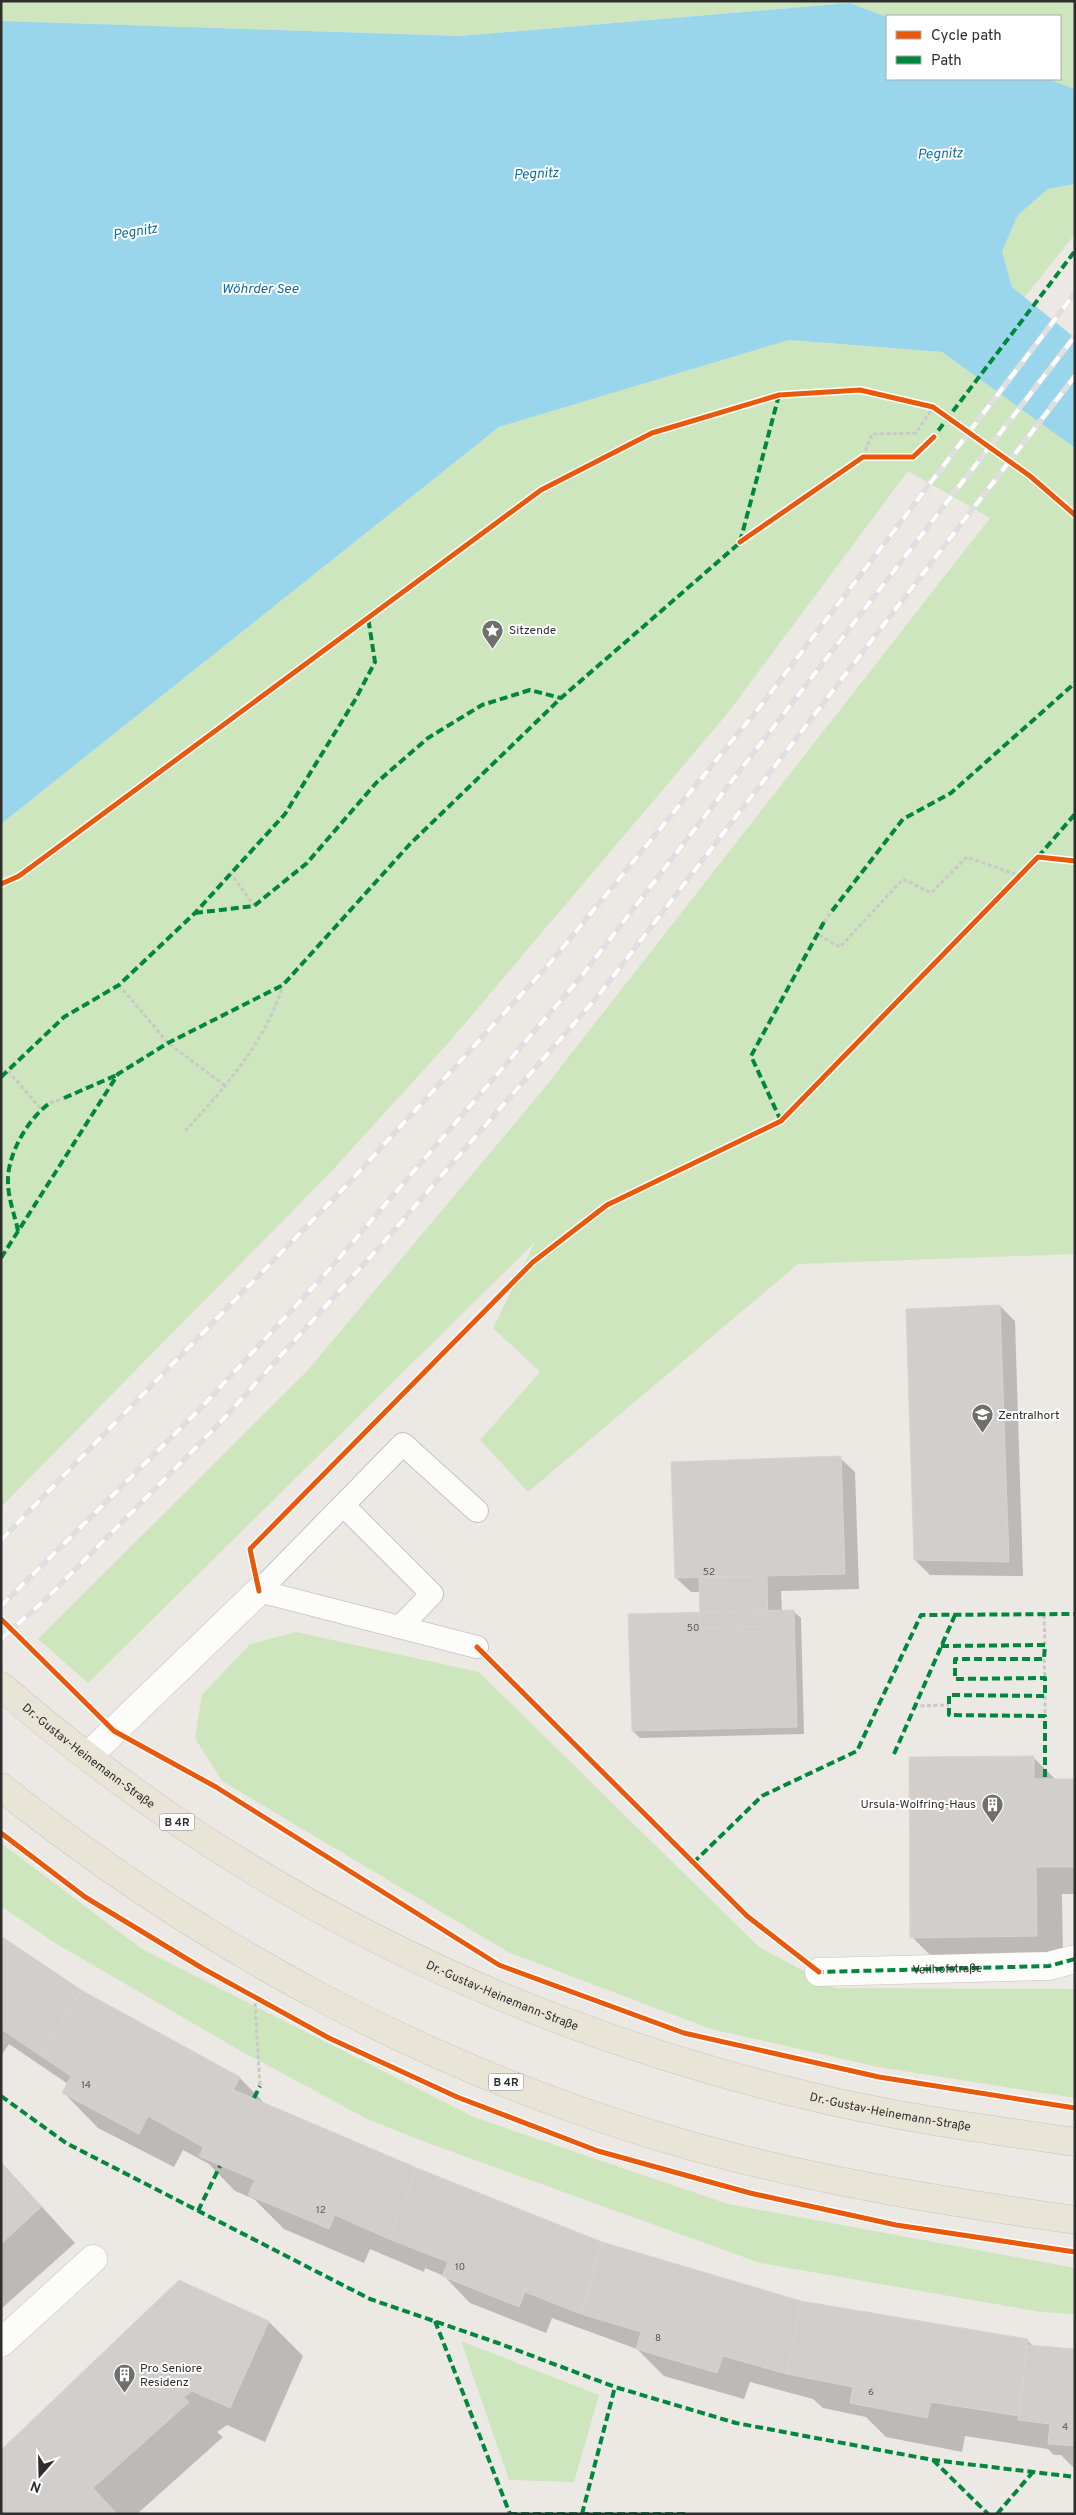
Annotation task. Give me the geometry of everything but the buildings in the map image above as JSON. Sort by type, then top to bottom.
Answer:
[{"type":"main road","name":"Dr.-Gustav-Heinemann-Straße","points":[[1,1686],[88,1756],[172,1819],[304,1902],[409,1957],[512,2001],[628,2045],[773,2087],[881,2111],[1075,2142]]},
{"type":"main road","name":"B 4R","points":[[1,1787],[95,1860],[149,1896],[258,1963],[373,2024],[482,2072],[626,2126],[770,2166],[896,2192],[1075,2220]]},
{"type":"street","points":[[88,1756],[259,1591]]},
{"type":"street","name":"Veilhofstraße","points":[[819,1972],[1049,1966],[1075,1959]]},
{"type":"street","points":[[1,2343],[93,2259]]},
{"type":"lane","points":[[477,1512],[403,1444],[259,1591],[477,1647]]},
{"type":"lane","points":[[343,1504],[432,1594],[400,1627]]},
{"type":"path","points":[[864,457],[872,434],[916,433],[933,407]]},
{"type":"path","points":[[819,935],[840,948],[903,879],[931,894],[968,857],[1020,876]]},
{"type":"path","points":[[230,872],[254,906]]},
{"type":"path","points":[[824,922],[832,910]]},
{"type":"path","points":[[119,985],[168,1043],[227,1087]]},
{"type":"path","points":[[185,1131],[227,1087],[275,1011],[283,985]]},
{"type":"path","points":[[8,1071],[41,1108]]},
{"type":"path","points":[[50,1103],[64,1098]]},
{"type":"path","points":[[1044,1615],[1044,1645]]},
{"type":"path","points":[[1044,1659],[1045,1678]]},
{"type":"path","points":[[1045,1696],[1045,1716]]},
{"type":"path","points":[[914,1706],[949,1705]]},
{"type":"path","points":[[255,1997],[260,2086]]},
{"type":"green space","points":[[1,1],[1075,1],[1075,89],[1051,80],[1061,80],[1061,15],[886,15],[886,17],[850,3],[460,36],[1,21]]},
{"type":"green space","points":[[1075,184],[1075,234],[1024,298],[1012,287],[1002,251],[1018,215],[1048,189]]},
{"type":"green space","points":[[789,340],[942,352],[1075,448],[1075,1254],[798,1264],[528,1492],[480,1440],[540,1372],[493,1328],[535,1242],[88,1683],[38,1639],[308,1370],[542,1091],[990,518],[908,471],[727,714],[450,1041],[329,1174],[1,1507],[1,824],[499,427]]},
{"type":"green space","points":[[296,1632],[479,1672],[759,1947],[835,1988],[1075,1989],[1075,2098],[878,2067],[711,2029],[510,1953],[222,1781],[195,1738],[202,1695],[250,1644]]},
{"type":"green space","points":[[1,1843],[142,1949],[476,2118],[728,2204],[1075,2268],[1075,2314],[1041,2312],[760,2263],[425,2142],[367,2119],[239,2050],[55,1943],[1,1906]]},
{"type":"green space","points":[[461,2341],[599,2395],[574,2482],[509,2480]]},
{"type":"water","name":"Wöhrder See","points":[[850,3],[886,17],[886,80],[1051,80],[1075,89],[1075,184],[1048,189],[1018,215],[1002,251],[1012,287],[1075,338],[1075,448],[942,352],[789,340],[499,427],[1,824],[1,21],[460,36]]},
{"type":"railway","points":[[1,1540],[346,1186],[551,962],[759,708],[1075,293]]},
{"type":"railway","points":[[1,1606],[200,1409],[328,1271],[580,978],[1075,336]]},
{"type":"railway","points":[[1,1639],[45,1600],[217,1426],[382,1244],[598,996],[1075,376]]},
{"type":"marked path","points":[[931,440],[1075,251]]},
{"type":"marked path","points":[[740,542],[779,395]]},
{"type":"marked path","points":[[1,1258],[118,1074],[168,1043],[283,985],[410,844],[561,698],[743,540]]},
{"type":"marked path","points":[[1,1077],[64,1017],[119,985],[195,913],[285,814],[355,700],[375,662],[368,617]]},
{"type":"marked path","points":[[832,911],[903,819],[951,793],[1075,683]]},
{"type":"marked path","points":[[195,913],[254,906],[307,863],[376,783],[428,738],[482,705],[530,690],[561,698]]},
{"type":"marked path","points":[[1038,857],[1075,814]]},
{"type":"marked path","points":[[781,1121],[751,1056],[824,922]]},
{"type":"marked path","points":[[64,1098],[117,1075]]},
{"type":"marked path","points":[[18,1231],[8,1188],[11,1160],[27,1127],[50,1103]]},
{"type":"marked path","points":[[693,1863],[762,1796],[857,1751],[921,1615],[1075,1614]]},
{"type":"marked path","points":[[894,1754],[955,1615]]},
{"type":"marked path","points":[[941,1646],[1045,1645],[1044,1659],[955,1659],[955,1679],[1045,1678],[1045,1696],[949,1695],[949,1715],[1045,1716],[1045,1779]]},
{"type":"marked path","points":[[816,1970],[819,1972],[1049,1966],[1075,1959]]},
{"type":"marked path","points":[[254,2098],[260,2086]]},
{"type":"marked path","points":[[1,2096],[66,2143],[370,2299],[498,2343],[615,2387],[736,2423],[933,2460],[1075,2477]]},
{"type":"marked path","points":[[198,2211],[220,2166]]},
{"type":"marked path","points":[[435,2321],[510,2514]]},
{"type":"marked path","points":[[582,2514],[615,2387]]},
{"type":"marked path","points":[[933,2460],[988,2514]]},
{"type":"marked path","points":[[997,2514],[1033,2472]]},
{"type":"marked path","points":[[509,2514],[688,2514]]},
{"type":"cycle path","points":[[1,884],[19,876],[541,490],[652,433],[779,395],[860,390],[933,407],[1030,476],[1075,515]]},
{"type":"cycle path","points":[[740,542],[863,457],[913,457],[934,437]]},
{"type":"cycle path","points":[[259,1591],[250,1549],[533,1262],[607,1205],[781,1121],[1038,857],[1075,861]]},
{"type":"cycle path","points":[[1,1619],[114,1731],[216,1787],[499,1965],[684,2033],[879,2077],[1075,2108]]},
{"type":"cycle path","points":[[477,1647],[747,1916],[819,1972]]},
{"type":"cycle path","points":[[1,1833],[85,1897],[202,1968],[329,2038],[457,2097],[598,2151],[750,2193],[896,2225],[1075,2252]]},
{"type":"place","name":"Sitzende","points":[[493,649]]},
{"type":"place","name":"Zentralhort","points":[[982,1434]]},
{"type":"place","name":"Ursula-Wolfring-Haus","points":[[992,1823]]},
{"type":"place","name":"Pro Seniore Residenz","points":[[124,2394]]},
{"type":"water label","name":"Pegnitz","points":[[940,153]]},
{"type":"water label","name":"Pegnitz","points":[[536,173]]},
{"type":"water label","name":"Pegnitz","points":[[135,231]]}]
